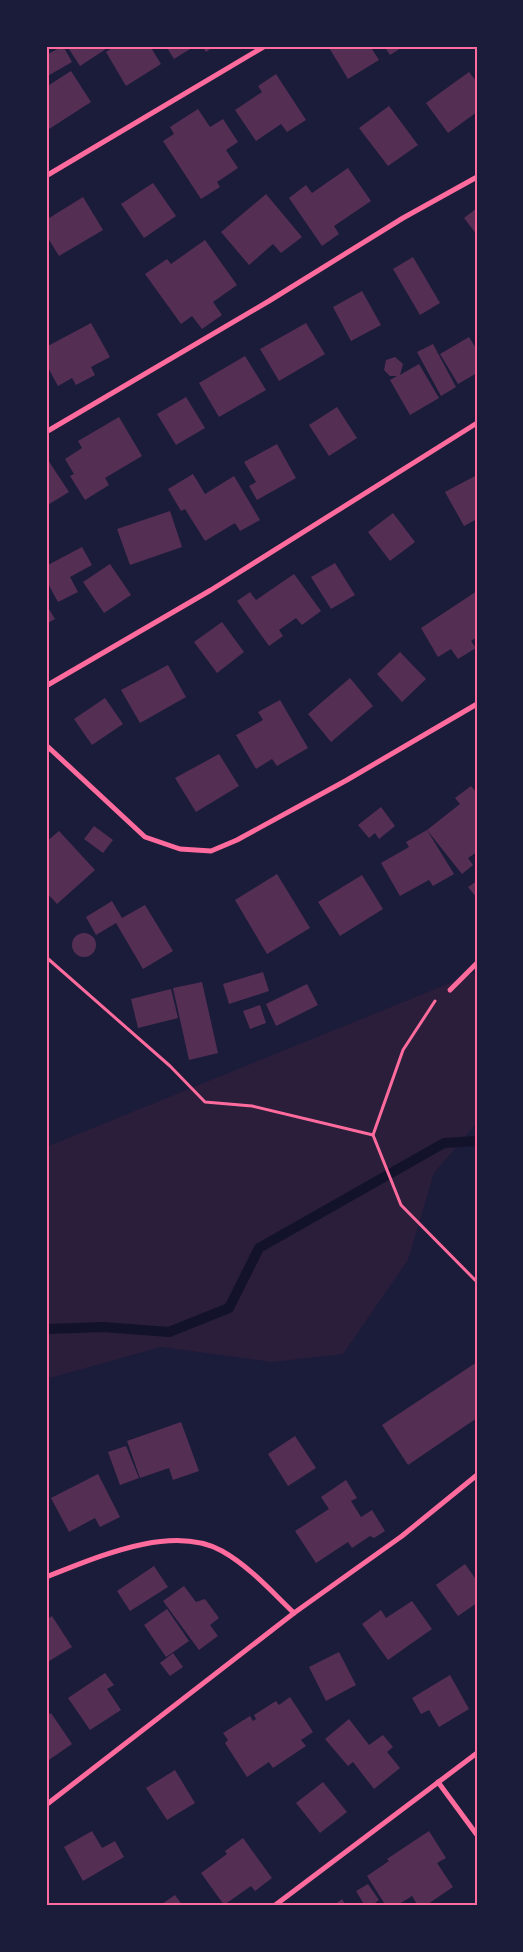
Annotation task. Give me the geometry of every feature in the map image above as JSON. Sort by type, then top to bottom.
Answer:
[{"type":"street","points":[[46,176],[266,46]]},
{"type":"street","points":[[46,432],[269,301],[403,218],[477,177]]},
{"type":"street","points":[[46,686],[211,590],[477,423]]},
{"type":"street","points":[[46,745],[146,837],[180,850],[211,850],[237,840],[347,780],[477,704]]},
{"type":"street","points":[[450,990],[477,963]]},
{"type":"street","points":[[46,1805],[294,1613],[402,1536],[477,1475]]},
{"type":"street","points":[[46,1576],[98,1556],[162,1541],[202,1542],[223,1552],[241,1564],[294,1613]]},
{"type":"street","points":[[274,1906],[477,1753]]},
{"type":"street","points":[[438,1782],[477,1834]]},
{"type":"path","points":[[46,957],[170,1066],[205,1102],[252,1106],[373,1135]]},
{"type":"path","points":[[435,1000],[403,1050],[373,1135],[401,1205],[477,1282]]},
{"type":"shaded area","points":[[477,972],[477,1123],[434,1173],[408,1260],[343,1354],[272,1362],[161,1347],[46,1379],[46,1147]]},
{"type":"building","points":[[63,46],[72,62],[46,77],[46,55]]},
{"type":"building","points":[[67,46],[104,46],[106,49],[80,66]]},
{"type":"building","points":[[115,46],[150,46],[161,64],[126,86],[106,52]]},
{"type":"building","points":[[166,46],[195,46],[174,59]]},
{"type":"building","points":[[202,46],[214,46],[206,52]]},
{"type":"building","points":[[328,46],[370,46],[379,60],[348,79]]},
{"type":"building","points":[[384,46],[404,46],[390,55]]},
{"type":"building","points":[[71,71],[91,102],[46,131],[46,87]]},
{"type":"building","points":[[469,72],[477,82],[477,112],[448,133],[426,103]]},
{"type":"building","points":[[276,74],[306,120],[287,132],[281,124],[256,141],[235,110],[262,92],[258,86]]},
{"type":"building","points":[[389,106],[418,145],[388,166],[359,128]]},
{"type":"building","points":[[198,109],[210,127],[223,119],[238,142],[226,150],[238,168],[217,182],[220,187],[201,199],[163,141],[174,134],[170,127]]},
{"type":"building","points":[[348,168],[371,201],[334,226],[339,234],[322,246],[289,198],[306,185],[312,193]]},
{"type":"building","points":[[153,183],[176,216],[144,238],[121,204]]},
{"type":"building","points":[[266,194],[302,237],[281,253],[273,244],[249,265],[221,232]]},
{"type":"building","points":[[83,197],[103,230],[59,256],[46,235],[46,220]]},
{"type":"building","points":[[477,208],[477,235],[464,218]]},
{"type":"building","points":[[205,240],[237,285],[213,302],[222,315],[202,329],[192,316],[181,324],[145,274],[167,259],[171,264]]},
{"type":"building","points":[[413,257],[440,303],[420,315],[393,269]]},
{"type":"building","points":[[362,291],[381,325],[351,341],[333,307]]},
{"type":"building","points":[[91,323],[110,357],[91,367],[95,375],[76,385],[72,378],[58,386],[46,364],[46,347]]},
{"type":"building","points":[[306,323],[325,354],[279,381],[260,349]]},
{"type":"building","points":[[469,337],[477,350],[477,373],[458,384],[440,354]]},
{"type":"building","points":[[433,344],[456,387],[441,396],[417,352]]},
{"type":"building","points":[[245,356],[266,390],[219,417],[199,383]]},
{"type":"building","points":[[395,357],[403,364],[400,375],[419,364],[439,398],[410,415],[390,380],[397,376],[390,376],[384,370],[386,360]]},
{"type":"building","points":[[186,397],[205,428],[176,445],[157,414]]},
{"type":"building","points":[[337,407],[357,438],[329,456],[309,425]]},
{"type":"building","points":[[119,417],[142,456],[105,478],[109,485],[85,500],[70,476],[74,474],[65,459],[82,448],[78,441]]},
{"type":"building","points":[[277,444],[296,478],[257,500],[249,486],[256,482],[244,462]]},
{"type":"building","points":[[48,460],[69,492],[46,506],[46,461]]},
{"type":"building","points":[[193,474],[205,494],[234,476],[260,520],[240,531],[235,523],[205,541],[185,509],[181,511],[168,489]]},
{"type":"building","points":[[477,475],[477,519],[464,526],[445,492]]},
{"type":"building","points":[[170,511],[182,547],[130,565],[117,529]]},
{"type":"building","points":[[393,513],[415,542],[390,561],[368,532]]},
{"type":"building","points":[[82,547],[92,565],[70,577],[78,592],[58,602],[46,580],[46,566]]},
{"type":"building","points":[[335,563],[355,595],[331,609],[311,577]]},
{"type":"building","points":[[110,564],[131,595],[104,613],[83,582]]},
{"type":"building","points":[[294,574],[321,611],[302,625],[296,618],[279,630],[283,636],[269,646],[237,601],[250,592],[256,600]]},
{"type":"building","points":[[477,591],[477,637],[471,641],[476,648],[458,659],[451,649],[438,657],[421,628]]},
{"type":"building","points":[[46,604],[55,619],[46,624]]},
{"type":"building","points":[[222,622],[244,652],[217,673],[194,642]]},
{"type":"building","points":[[400,652],[426,679],[402,702],[377,674]]},
{"type":"building","points":[[168,665],[186,697],[140,723],[121,690]]},
{"type":"building","points":[[350,678],[373,706],[331,742],[308,714]]},
{"type":"building","points":[[105,698],[123,724],[92,745],[74,719]]},
{"type":"building","points":[[280,700],[308,748],[277,766],[272,759],[256,769],[236,735],[263,720],[258,712]]},
{"type":"building","points":[[219,754],[239,786],[196,812],[175,778]]},
{"type":"building","points":[[471,786],[477,793],[477,852],[468,858],[473,865],[462,874],[427,830],[460,804],[455,798]]},
{"type":"building","points":[[381,807],[395,826],[379,839],[375,833],[369,838],[358,825]]},
{"type":"building","points":[[94,826],[113,840],[103,853],[84,839]]},
{"type":"building","points":[[427,830],[454,874],[433,886],[429,880],[400,896],[381,863],[409,847],[406,842]]},
{"type":"building","points":[[59,831],[95,870],[57,904],[46,892],[46,842]]},
{"type":"building","points":[[277,874],[310,928],[267,954],[235,900]]},
{"type":"building","points":[[362,875],[383,909],[340,936],[318,902]]},
{"type":"building","points":[[477,881],[477,898],[468,887]]},
{"type":"building","points":[[112,901],[122,918],[145,905],[173,951],[143,969],[116,923],[96,935],[86,917]]},
{"type":"building","points":[[84,933],[93,936],[96,945],[93,954],[84,957],[75,954],[72,945],[75,936]]},
{"type":"building","points":[[263,972],[269,991],[229,1004],[223,984]]},
{"type":"building","points":[[202,982],[218,1053],[189,1060],[173,988]]},
{"type":"building","points":[[307,984],[318,1005],[276,1026],[266,1004]]},
{"type":"building","points":[[171,989],[178,1018],[138,1028],[131,999]]},
{"type":"building","points":[[260,1005],[266,1023],[250,1029],[243,1011]]},
{"type":"building","points":[[477,1362],[477,1418],[408,1465],[382,1425]]},
{"type":"building","points":[[181,1422],[199,1471],[173,1480],[169,1468],[140,1478],[127,1441]]},
{"type":"building","points":[[295,1436],[316,1468],[288,1486],[268,1454]]},
{"type":"building","points":[[126,1446],[139,1478],[120,1485],[108,1452]]},
{"type":"building","points":[[98,1474],[120,1517],[100,1527],[95,1518],[69,1532],[51,1498]]},
{"type":"building","points":[[346,1480],[357,1498],[351,1501],[361,1517],[372,1510],[385,1531],[374,1538],[370,1536],[352,1548],[348,1542],[316,1563],[295,1531],[329,1509],[321,1497]]},
{"type":"building","points":[[465,1564],[477,1581],[477,1603],[458,1616],[436,1585]]},
{"type":"building","points":[[154,1566],[168,1587],[130,1611],[117,1591]]},
{"type":"building","points":[[184,1586],[196,1602],[205,1599],[219,1618],[210,1625],[218,1636],[199,1650],[163,1601]]},
{"type":"building","points":[[412,1601],[432,1629],[388,1660],[362,1624],[381,1610],[386,1618]]},
{"type":"building","points":[[167,1609],[189,1641],[166,1657],[144,1625]]},
{"type":"building","points":[[52,1616],[72,1647],[46,1663],[46,1620]]},
{"type":"building","points":[[339,1652],[356,1685],[326,1701],[309,1667]]},
{"type":"building","points":[[173,1653],[183,1667],[170,1676],[160,1663]]},
{"type":"building","points":[[105,1673],[114,1685],[107,1689],[121,1710],[90,1730],[68,1698]]},
{"type":"building","points":[[450,1675],[469,1709],[439,1727],[429,1710],[421,1714],[412,1698]]},
{"type":"building","points":[[290,1697],[313,1732],[301,1740],[306,1746],[273,1768],[269,1762],[247,1777],[225,1743],[228,1740],[223,1733],[250,1716],[253,1721],[256,1719],[254,1715],[276,1701],[279,1705]]},
{"type":"building","points":[[51,1713],[72,1744],[46,1762],[46,1716]]},
{"type":"building","points":[[349,1719],[369,1745],[383,1735],[393,1747],[387,1752],[400,1768],[374,1789],[353,1762],[348,1766],[325,1739]]},
{"type":"building","points":[[175,1770],[195,1803],[167,1820],[146,1788]]},
{"type":"building","points":[[323,1782],[347,1812],[320,1833],[296,1803]]},
{"type":"building","points":[[92,1831],[102,1848],[115,1841],[124,1857],[83,1881],[64,1847]]},
{"type":"building","points":[[429,1831],[446,1858],[437,1863],[453,1887],[425,1906],[418,1906],[412,1896],[396,1906],[386,1906],[367,1876],[389,1861],[387,1859]]},
{"type":"building","points":[[243,1838],[272,1878],[255,1891],[251,1886],[224,1905],[201,1873],[227,1854],[225,1851]]},
{"type":"building","points":[[368,1884],[379,1900],[371,1906],[365,1906],[356,1891]]},
{"type":"building","points":[[175,1895],[183,1906],[159,1906]]},
{"type":"building","points":[[342,1899],[346,1906],[333,1906]]},
{"type":"waterway","points":[[46,1329],[103,1327],[169,1332],[229,1308],[259,1248],[444,1143],[477,1141]]}]
